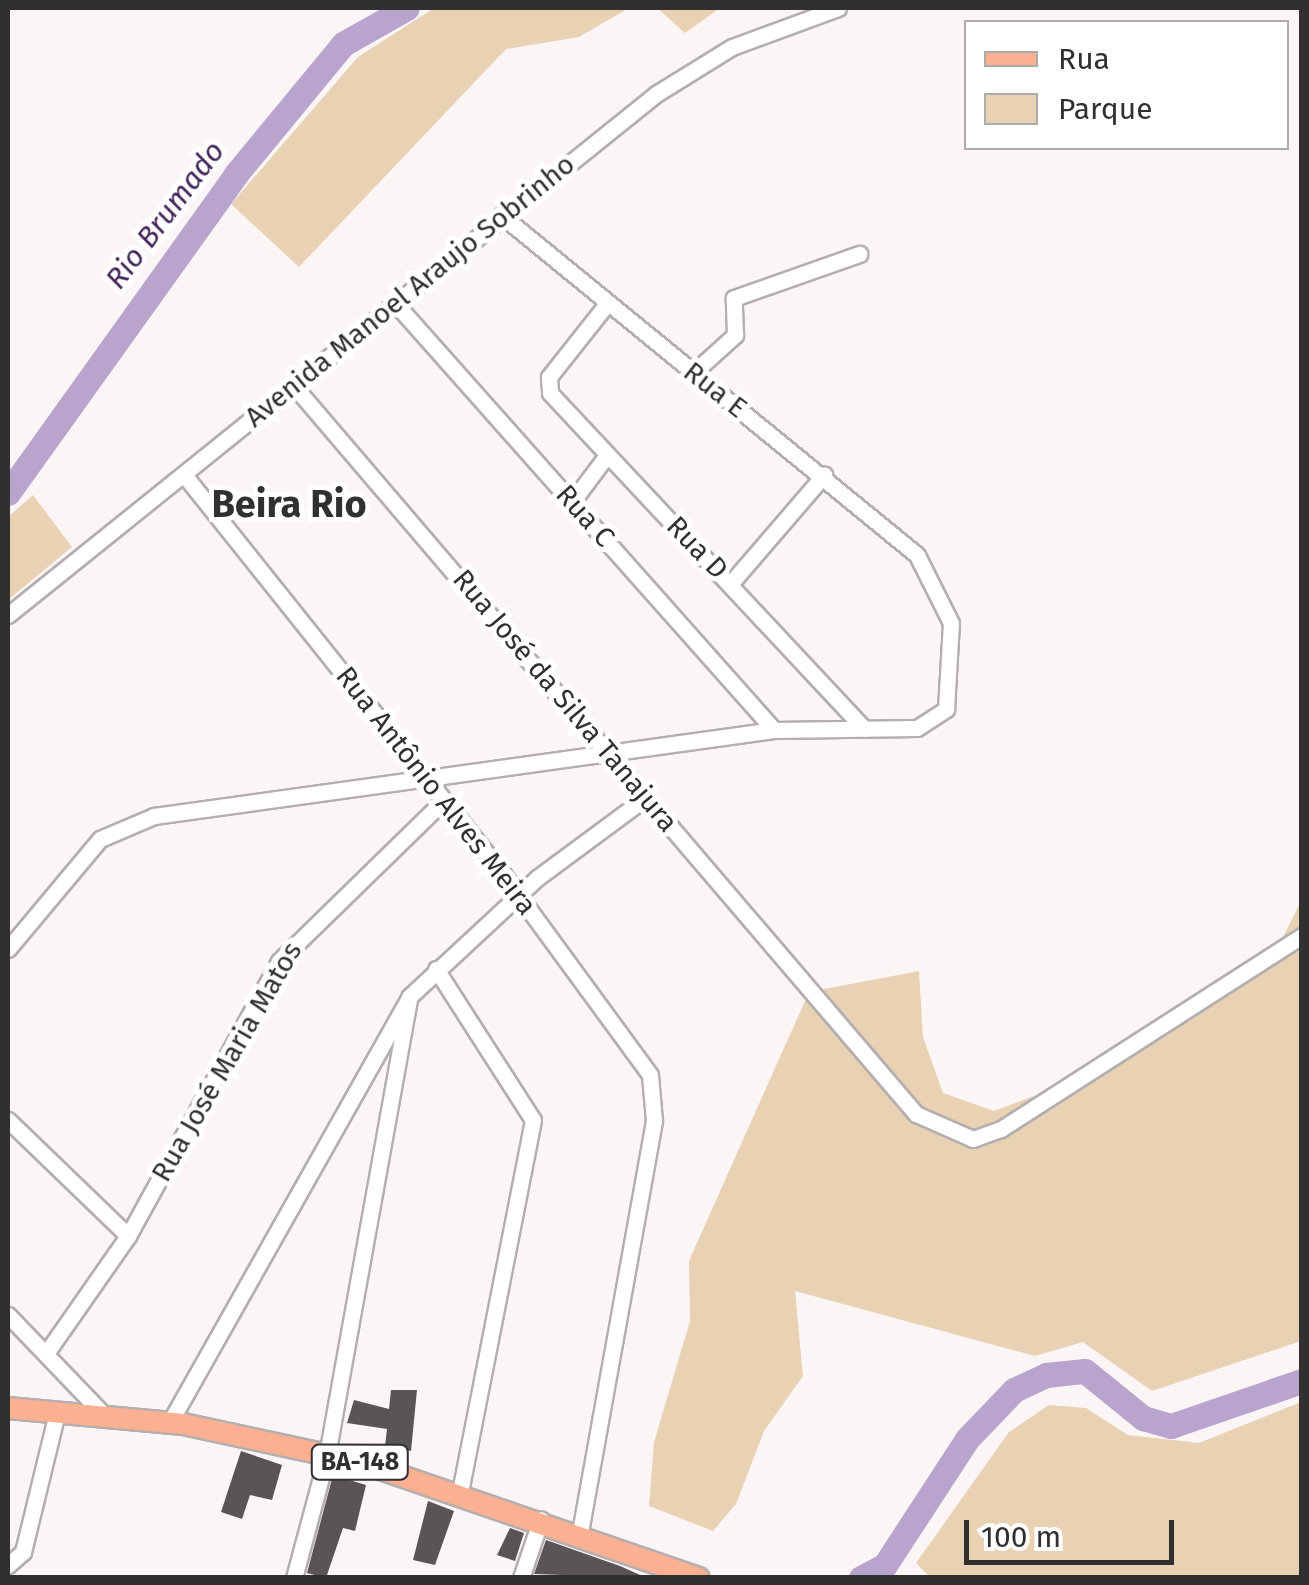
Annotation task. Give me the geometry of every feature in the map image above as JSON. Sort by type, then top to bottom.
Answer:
[{"type":"main road","name":"BA-148","points":[[8,1408],[170,1422],[328,1455],[541,1518],[699,1578]]},
{"type":"street","name":"Avenida Manoel Araujo Sobrinho","points":[[8,615],[501,215],[698,66],[838,8]]},
{"type":"street","name":"Rua E","points":[[501,215],[606,305],[824,475],[928,568],[955,647],[946,709],[917,728],[864,729]]},
{"type":"street","points":[[693,373],[735,334],[732,302],[741,294],[859,254]]},
{"type":"street","name":"Rua C","points":[[395,303],[774,730]]},
{"type":"street","name":"Rua D","points":[[606,305],[559,363],[550,393],[864,729]]},
{"type":"street","name":"Rua José da Silva Tanajura","points":[[294,386],[613,754],[916,1114],[973,1139],[1302,936]]},
{"type":"street","points":[[572,502],[608,455]]},
{"type":"street","points":[[731,583],[824,475]]},
{"type":"street","name":"Rua Antônio Alves Meira","points":[[184,476],[518,894],[638,1054],[656,1096],[580,1531]]},
{"type":"street","points":[[8,949],[113,830],[425,777],[774,730],[864,729]]},
{"type":"street","points":[[170,1422],[409,996],[518,894],[637,804],[640,789]]},
{"type":"street","name":"Rua José Maria Matos","points":[[46,1352],[128,1236],[279,961],[443,801]]},
{"type":"street","points":[[436,968],[533,1120],[460,1492]]},
{"type":"street","points":[[294,1578],[328,1455],[409,996]]},
{"type":"street","points":[[8,1120],[128,1236]]},
{"type":"street","points":[[8,1315],[105,1416]]},
{"type":"street","points":[[8,1565],[23,1552],[57,1413]]},
{"type":"street","points":[[521,1578],[541,1518]]},
{"type":"green space","points":[[434,8],[629,8],[579,37],[506,49],[299,267],[231,204],[358,57]]},
{"type":"green space","points":[[657,8],[720,8],[685,33]]},
{"type":"green space","points":[[33,495],[72,547],[8,600],[8,517]]},
{"type":"green space","points":[[1301,901],[1301,1341],[1152,1391],[1083,1342],[1035,1356],[795,1291],[803,1376],[764,1431],[736,1504],[713,1531],[649,1506],[654,1442],[690,1321],[689,1261],[809,992],[919,971],[923,1037],[943,1093],[994,1111],[1103,1070],[1274,955]]},
{"type":"green space","points":[[1301,1402],[1301,1577],[931,1578],[916,1563],[1009,1432],[1049,1405],[1086,1408],[1128,1435],[1199,1443]]},
{"type":"building","points":[[391,1390],[417,1390],[411,1451],[385,1446],[387,1429],[347,1423],[354,1400],[389,1409]]},
{"type":"building","points":[[241,1451],[282,1465],[272,1500],[250,1495],[242,1519],[221,1512]]},
{"type":"building","points":[[333,1475],[366,1485],[355,1531],[343,1528],[326,1578],[307,1573]]},
{"type":"building","points":[[428,1501],[454,1511],[435,1565],[413,1560]]},
{"type":"building","points":[[510,1528],[524,1533],[515,1561],[497,1555]]},
{"type":"building","points":[[546,1540],[620,1566],[647,1578],[534,1574]]},
{"type":"waterway","name":"Rio Brumado","points":[[8,493],[236,174],[343,44],[407,8]]},
{"type":"waterway","points":[[861,1578],[885,1565],[967,1439],[1014,1390],[1046,1375],[1085,1371],[1143,1418],[1171,1426],[1302,1381]]},
{"type":"district","name":"Beira Rio","points":[[289,505]]}]
